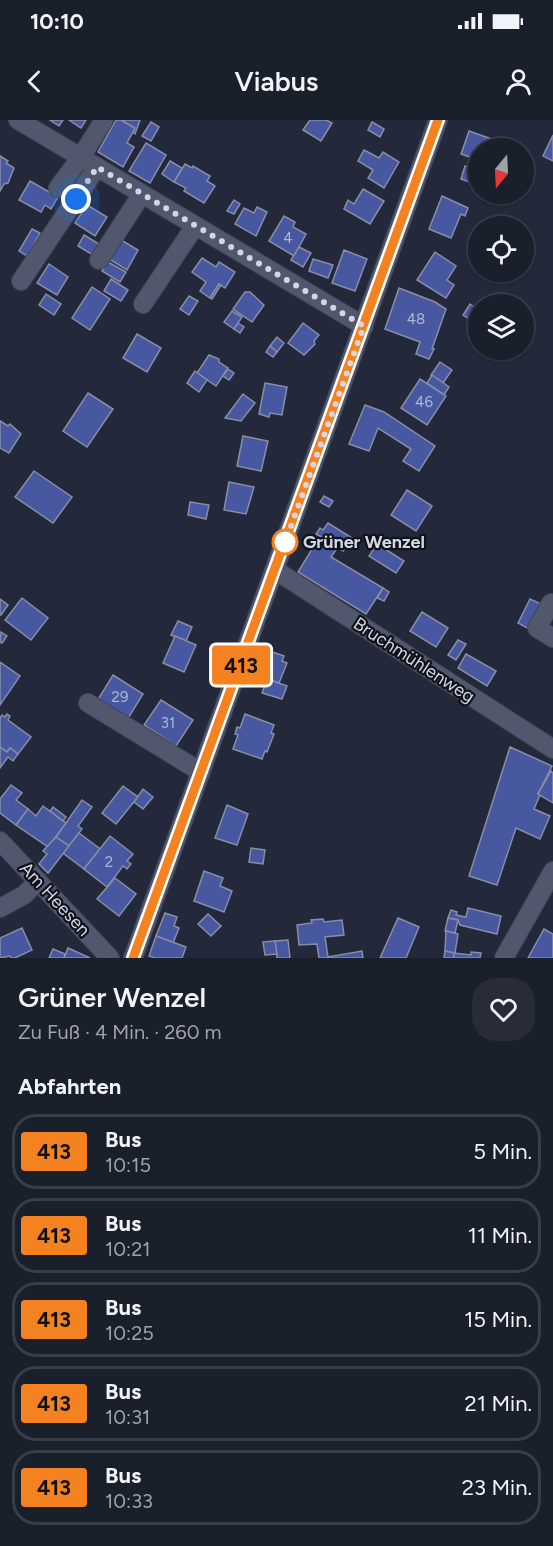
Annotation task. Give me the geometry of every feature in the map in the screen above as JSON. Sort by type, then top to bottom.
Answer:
[{"type":"street","points":[[18,120],[364,326]]},
{"type":"street","points":[[58,188],[104,120]]},
{"type":"street","points":[[133,958],[438,120]]},
{"type":"street","points":[[21,281],[97,167]]},
{"type":"street","points":[[99,260],[142,194]]},
{"type":"street","points":[[143,304],[195,226]]},
{"type":"street","name":"Bruchmühlenweg","points":[[275,570],[553,749]]},
{"type":"street","points":[[551,603],[537,628],[553,638]]},
{"type":"street","points":[[88,703],[201,772]]},
{"type":"street","name":"Am Heesen","points":[[0,841],[110,958]]},
{"type":"street","points":[[504,958],[553,871]]},
{"type":"street","points":[[0,908],[24,895],[38,881]]},
{"type":"building","points":[[50,120],[63,120],[59,126]]},
{"type":"building","points":[[69,120],[86,120],[81,128]]},
{"type":"building","points":[[116,120],[121,120],[135,128],[127,143],[134,147],[123,167],[98,152]]},
{"type":"building","points":[[121,120],[140,120],[135,134],[133,132],[135,128]]},
{"type":"building","points":[[310,120],[326,120],[332,123],[321,141],[303,130]]},
{"type":"building","points":[[151,122],[159,127],[151,141],[142,136]]},
{"type":"building","points":[[372,122],[384,129],[380,137],[368,130]]},
{"type":"building","points":[[469,131],[489,138],[468,138],[468,156],[461,154]]},
{"type":"building","points":[[553,135],[553,161],[543,156]]},
{"type":"building","points":[[146,143],[166,155],[150,183],[129,171]]},
{"type":"building","points":[[364,150],[379,158],[383,152],[399,162],[384,188],[368,178],[373,170],[358,161]]},
{"type":"building","points":[[0,156],[14,168],[8,183],[4,184],[0,191]]},
{"type":"building","points":[[170,161],[182,168],[174,182],[162,174]]},
{"type":"building","points":[[185,164],[210,176],[207,181],[215,186],[204,203],[184,191],[186,188],[174,182]]},
{"type":"building","points":[[465,166],[468,167],[468,181],[461,179]]},
{"type":"building","points":[[30,181],[58,197],[51,209],[45,205],[41,212],[19,200]]},
{"type":"building","points":[[363,189],[384,201],[370,224],[344,209],[348,200],[354,204]]},
{"type":"building","points":[[442,196],[468,208],[465,216],[461,214],[451,238],[429,229]]},
{"type":"building","points":[[234,200],[240,204],[234,214],[227,211]]},
{"type":"building","points":[[87,205],[107,217],[95,236],[75,223]]},
{"type":"building","points":[[257,207],[267,212],[256,236],[235,224],[244,208],[254,213]]},
{"type":"building","points":[[284,216],[295,222],[293,227],[306,234],[294,256],[269,241]]},
{"type":"building","points":[[32,229],[40,233],[27,256],[19,251]]},
{"type":"building","points":[[84,235],[99,244],[93,255],[78,246]]},
{"type":"building","points":[[121,240],[138,250],[127,270],[109,259]]},
{"type":"building","points":[[299,247],[311,253],[303,267],[291,260]]},
{"type":"building","points":[[344,250],[367,259],[355,291],[332,283]]},
{"type":"building","points":[[435,252],[456,266],[447,280],[454,285],[446,298],[417,280]]},
{"type":"building","points":[[202,258],[216,267],[219,262],[235,272],[225,288],[219,284],[210,298],[200,291],[206,282],[192,272]]},
{"type":"building","points":[[313,259],[333,265],[328,278],[309,271]]},
{"type":"building","points":[[108,262],[126,272],[120,282],[102,271]]},
{"type":"building","points":[[49,264],[68,277],[57,295],[37,283]]},
{"type":"building","points":[[111,279],[128,290],[121,301],[104,291]]},
{"type":"building","points":[[219,284],[221,285],[212,299],[210,298]]},
{"type":"building","points":[[92,287],[110,299],[90,330],[72,318]]},
{"type":"building","points":[[399,288],[435,302],[446,309],[429,359],[416,354],[420,342],[385,329]]},
{"type":"building","points":[[245,292],[250,292],[264,305],[252,322],[233,309]]},
{"type":"building","points":[[46,294],[61,304],[54,315],[39,305]]},
{"type":"building","points":[[189,296],[198,301],[189,315],[180,309]]},
{"type":"building","points":[[468,307],[468,318],[463,315]]},
{"type":"building","points":[[232,311],[242,317],[234,329],[224,322]]},
{"type":"building","points":[[238,323],[244,327],[240,333],[234,329]]},
{"type":"building","points":[[303,323],[319,335],[314,341],[315,344],[304,355],[288,343]]},
{"type":"building","points":[[137,334],[161,348],[147,372],[123,358]]},
{"type":"building","points":[[277,337],[284,343],[277,352],[270,346]]},
{"type":"building","points":[[270,346],[277,352],[273,357],[266,352]]},
{"type":"building","points":[[209,355],[219,359],[219,362],[228,368],[216,386],[197,373]]},
{"type":"building","points":[[440,362],[452,370],[443,383],[431,375]]},
{"type":"building","points":[[228,369],[234,373],[229,380],[223,376]]},
{"type":"building","points":[[195,371],[207,380],[199,392],[187,383]]},
{"type":"building","points":[[432,375],[449,387],[444,395],[427,383]]},
{"type":"building","points":[[420,379],[446,396],[427,425],[401,408]]},
{"type":"building","points":[[265,383],[287,387],[282,415],[270,413],[269,417],[259,414]]},
{"type":"building","points":[[88,393],[113,409],[87,447],[63,431]]},
{"type":"building","points":[[243,394],[255,403],[241,421],[225,418]]},
{"type":"building","points":[[365,405],[384,412],[435,446],[419,471],[403,461],[411,449],[378,428],[369,451],[349,444]]},
{"type":"building","points":[[0,421],[8,426],[10,424],[21,434],[9,453],[0,448]]},
{"type":"building","points":[[243,436],[268,441],[261,471],[237,466]]},
{"type":"building","points":[[34,471],[72,497],[53,523],[15,497]]},
{"type":"building","points":[[229,482],[254,487],[246,514],[224,510]]},
{"type":"building","points":[[407,490],[432,506],[416,531],[391,515]]},
{"type":"building","points":[[324,496],[333,501],[329,507],[320,502]]},
{"type":"building","points":[[190,502],[209,505],[206,519],[188,515]]},
{"type":"building","points":[[328,523],[352,538],[343,551],[316,534]]},
{"type":"building","points":[[320,536],[338,547],[331,557],[383,588],[366,614],[298,572]]},
{"type":"building","points":[[377,544],[404,561],[396,573],[369,556]]},
{"type":"building","points":[[383,588],[389,592],[384,601],[377,598]]},
{"type":"building","points":[[22,598],[48,618],[31,640],[5,620]]},
{"type":"building","points":[[0,599],[8,605],[1,615],[0,614]]},
{"type":"building","points":[[530,599],[541,604],[529,629],[518,623]]},
{"type":"building","points":[[422,612],[448,628],[436,647],[410,631]]},
{"type":"building","points":[[178,621],[192,627],[186,641],[171,635]]},
{"type":"building","points":[[1,632],[7,636],[2,643],[0,642]]},
{"type":"building","points":[[175,636],[196,645],[184,672],[163,663]]},
{"type":"building","points":[[458,640],[466,644],[456,660],[448,655]]},
{"type":"building","points":[[267,650],[284,656],[282,661],[287,663],[279,683],[257,675]]},
{"type":"building","points":[[466,654],[496,671],[487,686],[458,668]]},
{"type":"building","points":[[0,662],[20,676],[0,705]]},
{"type":"building","points":[[113,675],[143,694],[127,720],[97,701]]},
{"type":"building","points":[[267,679],[287,686],[282,699],[262,693]]},
{"type":"building","points":[[161,700],[193,720],[176,746],[144,725]]},
{"type":"building","points":[[7,714],[10,716],[8,720],[31,737],[18,754],[10,748],[7,752],[0,747],[0,718]]},
{"type":"building","points":[[245,714],[274,725],[271,733],[274,734],[262,759],[233,749],[238,735],[235,734],[237,727],[240,728]]},
{"type":"building","points":[[0,747],[7,752],[10,748],[18,754],[13,761],[8,757],[0,768]]},
{"type":"building","points":[[510,747],[552,766],[538,794],[540,795],[534,809],[550,816],[540,839],[516,828],[497,885],[469,876]]},
{"type":"building","points":[[551,771],[553,773],[553,803],[538,794]]},
{"type":"building","points":[[11,785],[22,793],[16,800],[28,809],[16,825],[0,813],[0,799]]},
{"type":"building","points":[[123,786],[138,797],[116,824],[102,813]]},
{"type":"building","points":[[143,789],[153,797],[143,809],[134,802]]},
{"type":"building","points":[[82,800],[92,807],[78,826],[82,829],[69,846],[56,837]]},
{"type":"building","points":[[227,805],[248,814],[237,845],[215,838]]},
{"type":"building","points":[[43,806],[66,823],[48,847],[16,825],[28,809],[36,816]]},
{"type":"building","points":[[53,807],[66,817],[63,821],[50,811]]},
{"type":"building","points":[[79,833],[100,849],[84,869],[63,853]]},
{"type":"building","points":[[110,836],[133,854],[127,861],[131,864],[127,869],[123,866],[107,887],[84,869]]},
{"type":"building","points":[[56,837],[69,846],[48,873],[39,864],[47,854],[43,851]]},
{"type":"building","points":[[251,848],[265,850],[263,864],[249,862]]},
{"type":"building","points":[[204,871],[223,878],[220,886],[232,891],[224,912],[194,901]]},
{"type":"building","points":[[115,878],[136,894],[119,916],[97,899]]},
{"type":"building","points":[[468,908],[501,916],[497,934],[460,925],[458,920],[448,918],[451,910],[457,912],[456,915],[466,917]]},
{"type":"building","points":[[165,913],[177,917],[174,926],[179,928],[173,943],[156,936]]},
{"type":"building","points":[[208,914],[221,926],[211,936],[198,924]]},
{"type":"building","points":[[398,918],[419,927],[406,958],[380,958]]},
{"type":"building","points":[[448,918],[458,920],[455,933],[445,931]]},
{"type":"building","points":[[323,919],[324,922],[342,920],[344,935],[325,937],[328,957],[362,951],[363,958],[319,958],[317,944],[299,945],[297,925]]},
{"type":"building","points":[[22,928],[32,950],[15,958],[10,956],[0,958],[0,938]]},
{"type":"building","points":[[544,929],[553,934],[553,958],[528,958]]},
{"type":"building","points":[[446,931],[458,934],[455,953],[445,951]]},
{"type":"building","points":[[156,936],[186,947],[182,958],[149,956]]},
{"type":"building","points":[[288,940],[290,958],[277,958],[275,941]]},
{"type":"building","points":[[275,941],[277,954],[265,955],[263,942]]},
{"type":"building","points":[[68,948],[90,958],[64,958]]},
{"type":"building","points":[[53,949],[65,954],[64,958],[49,958]]},
{"type":"building","points":[[445,951],[454,953],[454,958],[444,958]]},
{"type":"building","points":[[471,952],[481,953],[480,958],[454,958],[454,953],[471,955]]},
{"type":"bus line","name":"413","points":[[133,958],[438,120]]},
{"type":"place","name":"Grüner Wenzel","points":[[285,542]]},
{"type":"route","points":[[76,199],[97,167],[364,326],[283,548],[285,542]]}]
